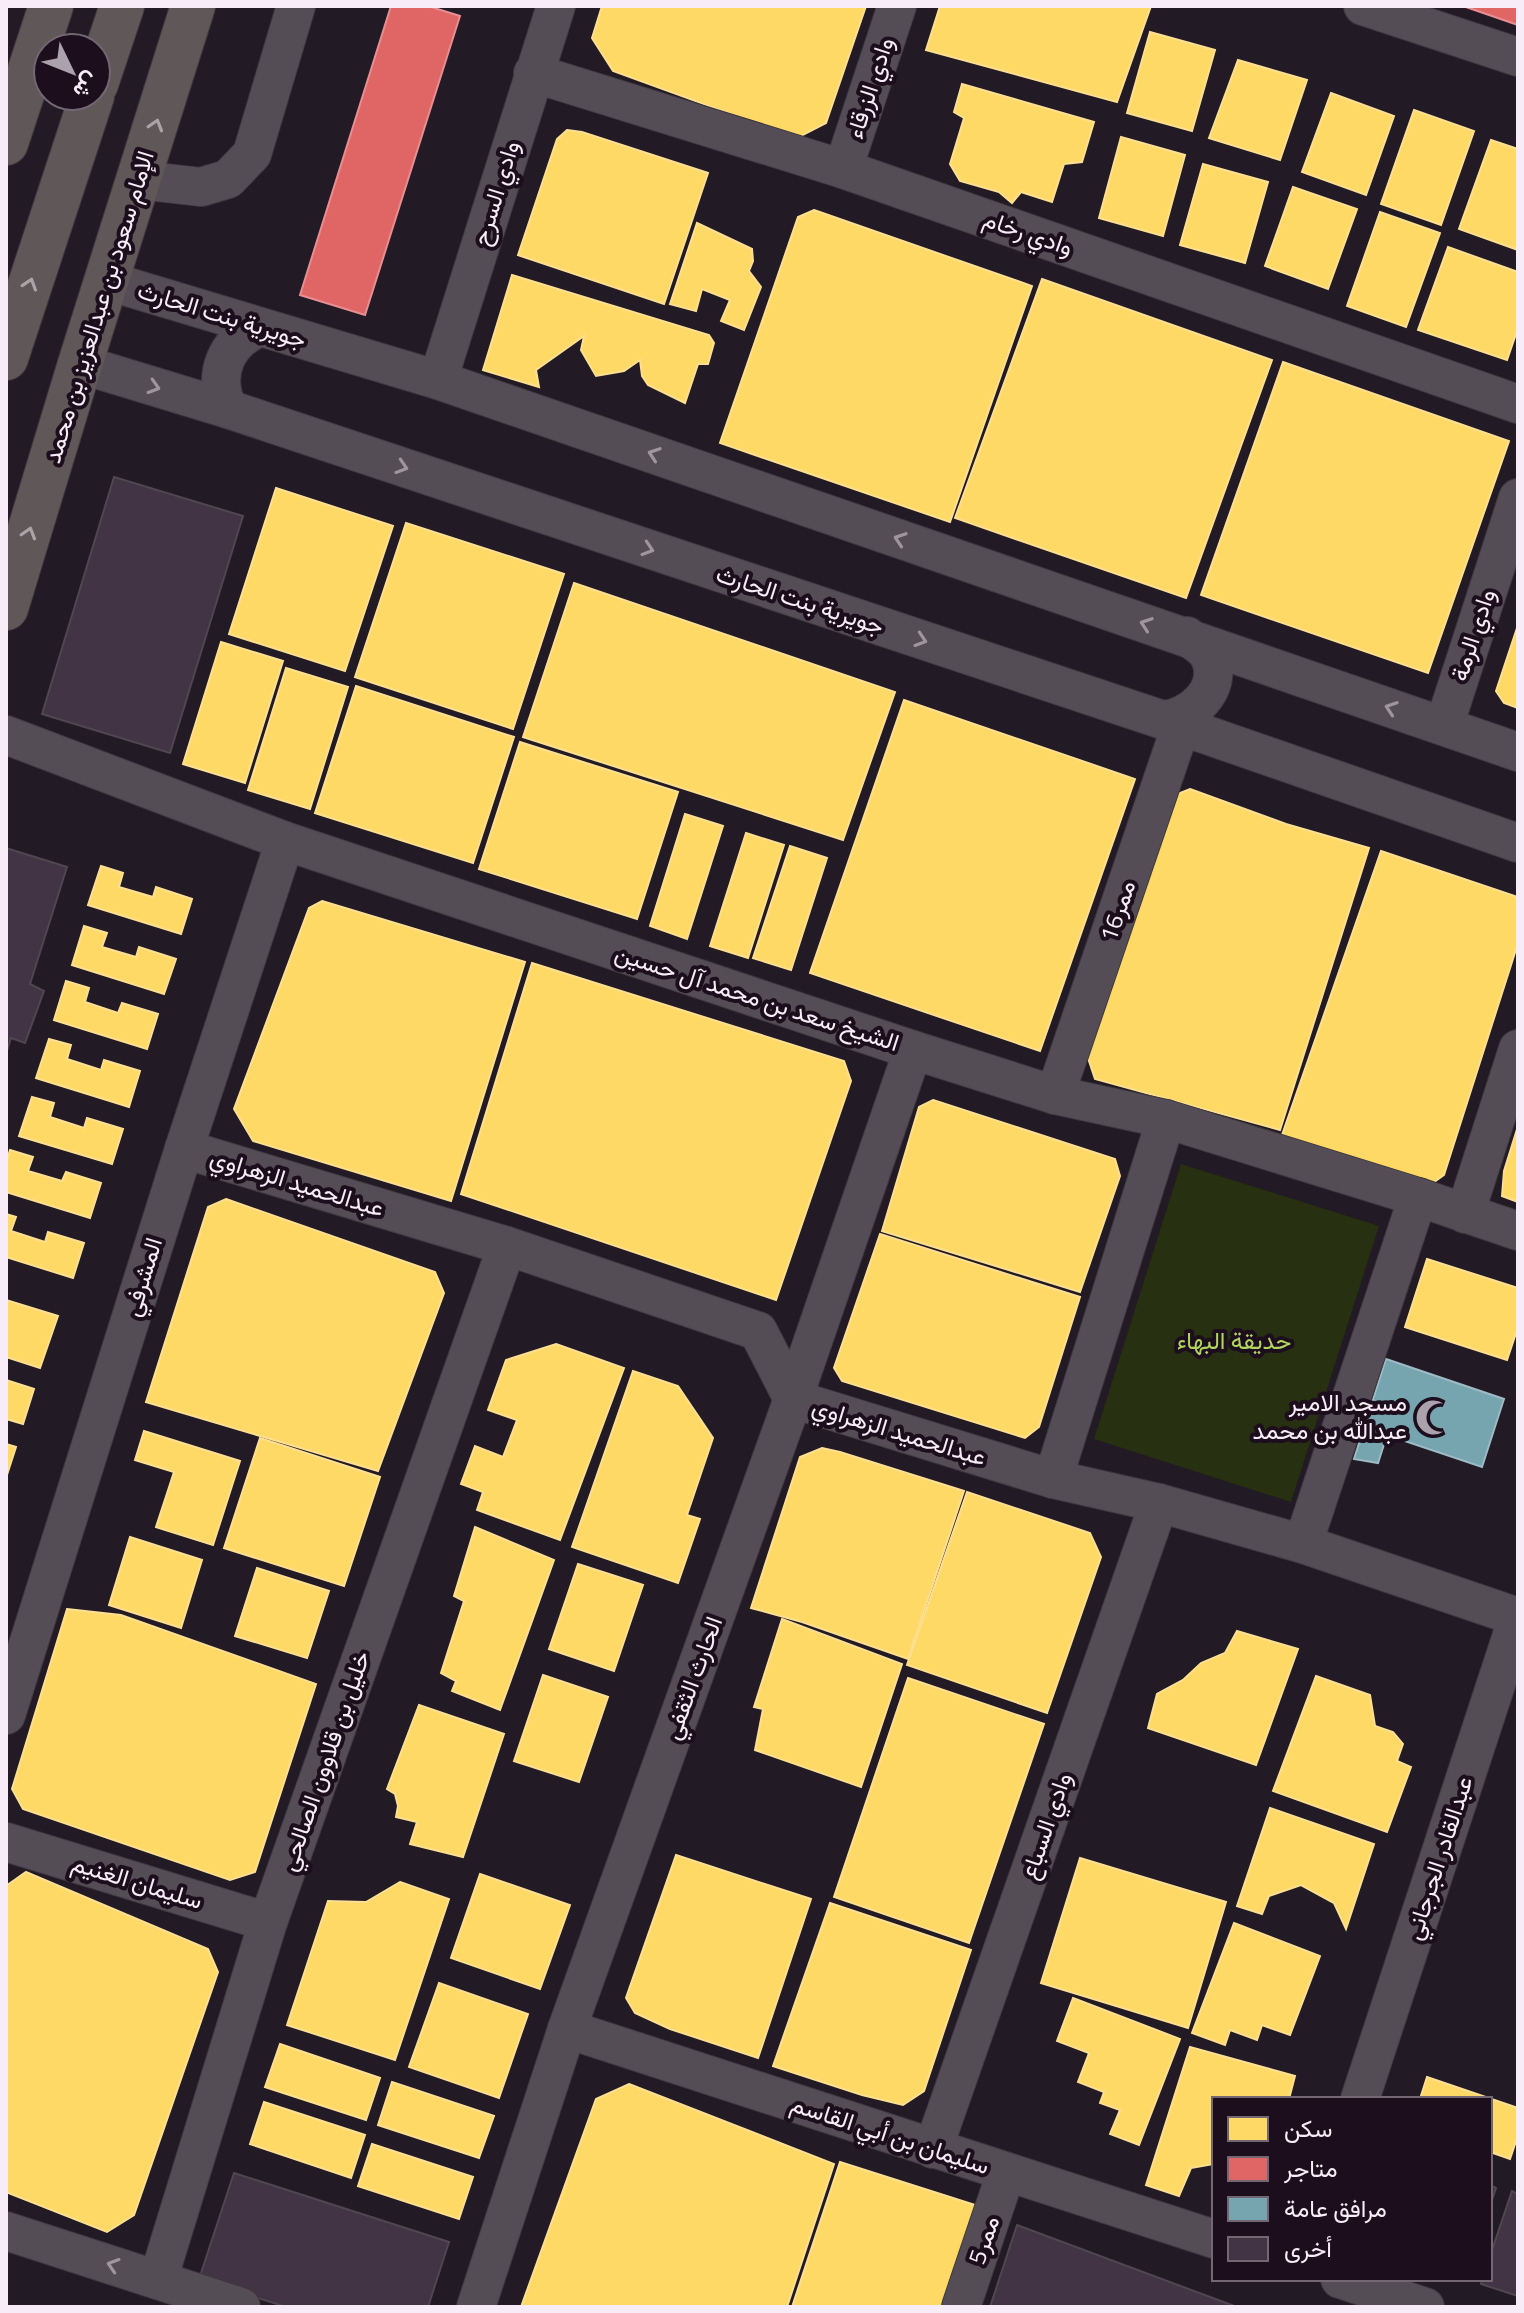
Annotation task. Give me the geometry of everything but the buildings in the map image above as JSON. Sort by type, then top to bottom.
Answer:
[{"type":"main road","points":[[6,143],[51,6]]},
{"type":"main road","points":[[112,36],[122,6]]},
{"type":"main road","name":"الإمام سعود بن عبدالعزيز بن محمد","points":[[6,608],[193,6]]},
{"type":"main road","points":[[6,358],[87,112]]},
{"type":"street","points":[[139,180],[201,187],[228,179],[252,154],[296,6]]},
{"type":"street","name":"وادي السرح","points":[[438,380],[556,6]]},
{"type":"street","name":"وادي الزرقاء","points":[[843,169],[897,6]]},
{"type":"street","points":[[1363,6],[1518,57]]},
{"type":"street","name":"وادي رخام","points":[[533,73],[843,169],[1518,404]]},
{"type":"street","name":"جويرية بنت الحارث","points":[[108,281],[438,380],[1518,752]]},
{"type":"street","points":[[228,409],[220,393],[224,363],[246,333],[260,327]]},
{"type":"street","name":"جويرية بنت الحارث","points":[[80,364],[228,409],[1172,723],[1518,843]]},
{"type":"street","name":"وادي الرمة","points":[[1444,726],[1518,498]]},
{"type":"street","points":[[1172,723],[1189,714],[1201,702],[1213,674],[1212,662],[1206,651],[1187,636]]},
{"type":"street","points":[[1239,746],[1227,729],[1223,713],[1229,683],[1236,675],[1257,666],[1271,667]]},
{"type":"street","name":"ممر16","points":[[1055,1095],[1172,723]]},
{"type":"street","name":"الشيخ سعد بن محمد آل حسين","points":[[6,735],[285,841],[913,1050],[1055,1095],[1166,1119],[1518,1231]]},
{"type":"street","name":"المشرفي","points":[[6,1715],[184,1149],[285,841]]},
{"type":"street","points":[[1465,1214],[1518,1049]]},
{"type":"street","name":"الحارث الثقفي","points":[[476,2307],[567,2029],[793,1399],[913,1050]]},
{"type":"street","points":[[1053,1479],[1166,1119]]},
{"type":"street","name":"عبدالحميد الزهراوي","points":[[184,1149],[507,1246],[758,1331],[793,1399],[1053,1479],[1159,1503],[1303,1544],[1518,1617]]},
{"type":"street","points":[[1303,1544],[1418,1197]]},
{"type":"street","name":"خليل بن قلاوون الصالحي","points":[[158,2280],[268,1922],[507,1246]]},
{"type":"street","name":"وادي السباع","points":[[933,2149],[1159,1503]]},
{"type":"street","name":"عبدالقادر الجرجاني","points":[[1361,2097],[1518,1617]]},
{"type":"street","name":"سليمان الغنيم","points":[[6,1842],[268,1922]]},
{"type":"street","name":"سليمان بن أبي القاسم","points":[[567,2029],[1212,2238]]},
{"type":"street","name":"ممر5","points":[[961,2307],[1006,2173]]},
{"type":"street","points":[[6,2231],[241,2307]]},
{"type":"street","points":[[1346,2281],[1425,2307]]},
{"type":"green space","name":"حديقة البهاء","points":[[1181,1164],[1379,1226],[1291,1502],[1094,1439]]},
{"type":"place","name":"مسجد الامير عبدالله بن محمد","points":[[1433,1417]]}]
